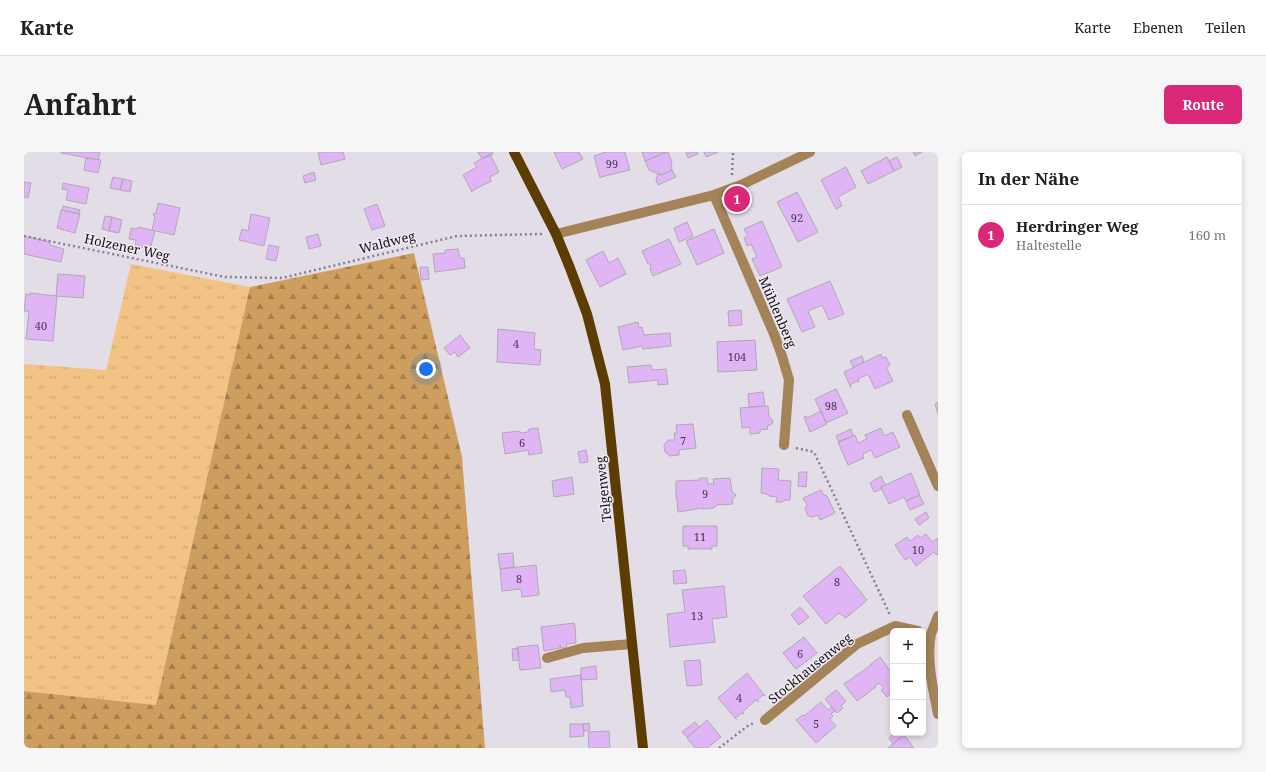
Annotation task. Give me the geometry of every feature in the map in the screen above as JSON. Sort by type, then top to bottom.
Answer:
[{"type":"main road","name":"Telgenweg","points":[[514,152],[556,234],[588,314],[604,384],[643,748]]},
{"type":"street","points":[[556,234],[714,195],[735,188],[810,152]]},
{"type":"street","name":"Mühlenberg","points":[[714,195],[774,334],[789,380],[784,445]]},
{"type":"street","points":[[907,415],[938,486]]},
{"type":"street","points":[[938,616],[927,633],[930,668],[938,714]]},
{"type":"street","points":[[895,626],[904,628]]},
{"type":"street","name":"Stockhausenweg","points":[[764,720],[857,644],[895,626]]},
{"type":"street","points":[[547,658],[583,648],[632,644]]},
{"type":"path","points":[[733,152],[732,176],[735,188]]},
{"type":"path","name":"Waldweg","points":[[225,278],[282,278],[457,236],[556,234]]},
{"type":"path","name":"Holzener Weg","points":[[24,236],[225,278]]},
{"type":"path","points":[[784,445],[814,452],[895,626]]},
{"type":"path","points":[[719,748],[750,725],[764,720]]},
{"type":"green space","points":[[414,253],[462,457],[485,748],[24,748],[24,691],[156,705],[250,287]]},
{"type":"green space","points":[[131,264],[250,287],[156,705],[24,691],[24,364],[106,370]]},
{"type":"building","points":[[61,152],[100,152],[98,160]]},
{"type":"building","points":[[318,152],[343,152],[345,159],[321,165]]},
{"type":"building","points":[[478,152],[492,152],[493,154],[482,159]]},
{"type":"building","points":[[554,152],[579,152],[583,159],[562,169]]},
{"type":"building","points":[[606,152],[625,152],[630,170],[600,178],[594,156]]},
{"type":"building","points":[[642,152],[667,152],[645,161]]},
{"type":"building","points":[[667,152],[672,162],[672,170],[661,175],[649,170],[645,161]]},
{"type":"building","points":[[686,152],[697,152],[698,154],[688,158]]},
{"type":"building","points":[[704,152],[718,152],[706,157]]},
{"type":"building","points":[[913,152],[922,152],[915,156]]},
{"type":"building","points":[[490,154],[499,172],[490,177],[491,181],[472,192],[463,175],[477,167],[474,163]]},
{"type":"building","points":[[887,157],[894,171],[868,184],[861,171]]},
{"type":"building","points":[[897,157],[902,167],[894,171],[889,161]]},
{"type":"building","points":[[86,158],[101,160],[98,173],[84,170]]},
{"type":"building","points":[[846,167],[856,187],[838,197],[842,206],[836,209],[821,180]]},
{"type":"building","points":[[672,170],[676,177],[658,185],[656,180],[658,173],[661,175]]},
{"type":"building","points":[[314,172],[316,180],[305,183],[303,176]]},
{"type":"building","points":[[113,177],[123,179],[120,190],[110,188]]},
{"type":"building","points":[[123,179],[132,181],[130,192],[120,190]]},
{"type":"building","points":[[24,182],[31,183],[28,198],[24,197]]},
{"type":"building","points":[[63,183],[89,188],[86,204],[66,200],[68,190],[62,189]]},
{"type":"building","points":[[797,192],[818,232],[798,242],[777,202]]},
{"type":"building","points":[[158,203],[180,208],[174,235],[152,230],[155,216],[153,215],[154,213],[156,214]]},
{"type":"building","points":[[377,204],[385,226],[372,230],[364,209]]},
{"type":"building","points":[[63,206],[80,210],[79,214],[62,210]]},
{"type":"building","points":[[61,210],[80,214],[75,233],[57,228]]},
{"type":"building","points":[[251,214],[270,218],[264,246],[239,240],[242,229],[248,231]]},
{"type":"building","points":[[105,216],[112,217],[109,231],[102,229]]},
{"type":"building","points":[[112,217],[122,220],[119,233],[109,231]]},
{"type":"building","points":[[762,221],[782,267],[760,276],[752,259],[757,257],[751,244],[747,246],[744,238],[748,236],[744,229]]},
{"type":"building","points":[[687,222],[693,236],[679,242],[674,228]]},
{"type":"building","points":[[138,227],[155,231],[150,249],[135,246],[136,240],[129,239],[131,228],[137,229]]},
{"type":"building","points":[[714,229],[724,253],[697,265],[686,241]]},
{"type":"building","points":[[318,234],[321,246],[309,249],[306,237]]},
{"type":"building","points":[[24,236],[50,242],[50,245],[64,249],[61,262],[24,254]]},
{"type":"building","points":[[669,239],[681,264],[653,276],[650,264],[648,264],[642,251]]},
{"type":"building","points":[[269,245],[279,247],[276,261],[266,259]]},
{"type":"building","points":[[458,249],[460,258],[464,258],[465,268],[435,272],[433,254],[445,253],[445,250]]},
{"type":"building","points":[[603,251],[609,263],[618,258],[626,274],[600,287],[586,260]]},
{"type":"building","points":[[420,267],[428,267],[429,279],[421,280]]},
{"type":"building","points":[[58,274],[85,276],[83,298],[56,296]]},
{"type":"building","points":[[830,281],[844,314],[829,320],[822,305],[808,311],[815,327],[802,332],[787,299]]},
{"type":"building","points":[[30,293],[57,296],[53,341],[26,339],[29,311],[24,311],[26,294],[30,295]]},
{"type":"building","points":[[741,310],[742,325],[729,326],[728,311]]},
{"type":"building","points":[[638,322],[639,328],[642,327],[644,335],[670,333],[671,346],[643,349],[642,346],[623,350],[618,327]]},
{"type":"building","points":[[498,329],[535,333],[534,349],[541,350],[540,365],[497,362]]},
{"type":"building","points":[[460,335],[470,348],[458,357],[455,352],[450,355],[444,348]]},
{"type":"building","points":[[755,340],[757,370],[718,372],[717,342]]},
{"type":"building","points":[[881,354],[882,358],[886,357],[890,365],[886,367],[893,381],[875,389],[868,374],[858,379],[859,382],[857,381],[850,385],[851,388],[844,372]]},
{"type":"building","points":[[862,356],[864,362],[853,367],[850,361]]},
{"type":"building","points":[[651,365],[652,370],[666,369],[668,384],[658,385],[658,380],[629,383],[627,367]]},
{"type":"building","points":[[836,389],[848,413],[826,423],[815,399]]},
{"type":"building","points":[[763,392],[765,406],[749,407],[748,394]]},
{"type":"building","points":[[938,402],[938,414],[935,404]]},
{"type":"building","points":[[768,406],[769,416],[773,423],[767,426],[768,429],[760,430],[760,433],[750,434],[750,427],[742,428],[740,408]]},
{"type":"building","points":[[821,411],[827,424],[810,432],[804,417],[806,416],[807,418]]},
{"type":"building","points":[[693,424],[696,448],[679,450],[679,455],[670,456],[665,452],[664,445],[668,440],[675,440],[674,433],[677,433],[676,425]]},
{"type":"building","points":[[538,428],[542,453],[529,455],[528,450],[505,454],[502,433],[519,431],[521,433],[528,432],[529,429]]},
{"type":"building","points":[[881,428],[884,436],[893,432],[900,447],[875,458],[871,450],[863,454],[864,458],[848,465],[838,442],[855,435],[858,443],[867,439],[865,435]]},
{"type":"building","points":[[851,429],[853,436],[839,442],[836,436]]},
{"type":"building","points":[[586,450],[588,462],[580,463],[578,452]]},
{"type":"building","points":[[762,468],[779,469],[778,480],[791,481],[790,500],[776,502],[777,497],[761,493]]},
{"type":"building","points":[[799,472],[807,472],[806,487],[798,486]]},
{"type":"building","points":[[911,473],[920,495],[906,501],[904,497],[889,504],[881,487]]},
{"type":"building","points":[[881,476],[885,485],[881,487],[882,489],[874,492],[870,483]]},
{"type":"building","points":[[572,477],[574,494],[554,497],[552,481]]},
{"type":"building","points":[[700,478],[707,478],[708,484],[714,484],[713,479],[730,478],[732,492],[736,495],[732,500],[733,504],[717,505],[714,508],[703,508],[678,512],[676,481],[700,480]]},
{"type":"building","points":[[821,490],[823,494],[827,496],[835,513],[820,520],[818,515],[812,517],[808,516],[805,509],[807,505],[803,498]]},
{"type":"building","points":[[919,495],[924,504],[910,510],[906,501]]},
{"type":"building","points":[[926,512],[929,518],[919,525],[915,519]]},
{"type":"building","points":[[683,526],[717,526],[717,546],[712,546],[712,549],[688,549],[688,546],[683,546]]},
{"type":"building","points":[[926,534],[932,542],[938,538],[938,554],[936,555],[934,552],[916,566],[910,557],[905,560],[895,545],[907,537],[910,541],[918,535],[920,538]]},
{"type":"building","points":[[513,553],[514,567],[500,569],[498,554]]},
{"type":"building","points":[[536,565],[539,595],[522,597],[521,589],[502,591],[500,569]]},
{"type":"building","points":[[840,566],[867,600],[846,618],[839,613],[826,624],[803,596]]},
{"type":"building","points":[[685,570],[687,583],[674,584],[673,571]]},
{"type":"building","points":[[724,586],[727,617],[712,619],[715,642],[670,647],[667,614],[685,612],[682,590]]},
{"type":"building","points":[[800,607],[809,617],[799,625],[791,615]]},
{"type":"building","points":[[574,623],[576,643],[566,644],[567,648],[561,648],[560,645],[560,648],[544,651],[541,627]]},
{"type":"building","points":[[804,637],[817,653],[796,669],[783,653]]},
{"type":"building","points":[[538,645],[541,668],[520,670],[517,647]]},
{"type":"building","points":[[518,648],[519,660],[513,661],[512,649]]},
{"type":"building","points":[[880,657],[890,671],[890,694],[887,697],[881,690],[884,688],[879,683],[857,701],[844,684]]},
{"type":"building","points":[[700,660],[702,685],[687,686],[684,661]]},
{"type":"building","points":[[596,666],[597,679],[581,680],[581,668]]},
{"type":"building","points":[[747,673],[765,696],[763,695],[757,700],[759,702],[756,700],[743,712],[744,714],[742,713],[735,718],[718,698]]},
{"type":"building","points":[[581,675],[583,706],[571,708],[570,697],[566,697],[565,690],[551,692],[550,679]]},
{"type":"building","points":[[836,690],[846,701],[841,706],[843,708],[837,713],[825,699]]},
{"type":"building","points":[[821,702],[828,710],[832,707],[835,711],[831,714],[833,716],[830,719],[836,726],[816,743],[796,720],[803,715],[804,716]]},
{"type":"building","points":[[707,720],[721,737],[707,748],[695,748],[687,738]]},
{"type":"building","points":[[695,722],[699,727],[687,737],[682,732]]},
{"type":"building","points":[[589,723],[590,730],[584,731],[583,724]]},
{"type":"building","points":[[570,724],[583,724],[584,736],[570,737]]},
{"type":"building","points":[[609,731],[610,748],[589,748],[588,732]]},
{"type":"building","points":[[891,736],[903,736],[893,744],[889,738]]},
{"type":"building","points":[[905,736],[914,748],[888,748]]},
{"type":"place","name":"Herdringer Weg","points":[[737,199]]}]
